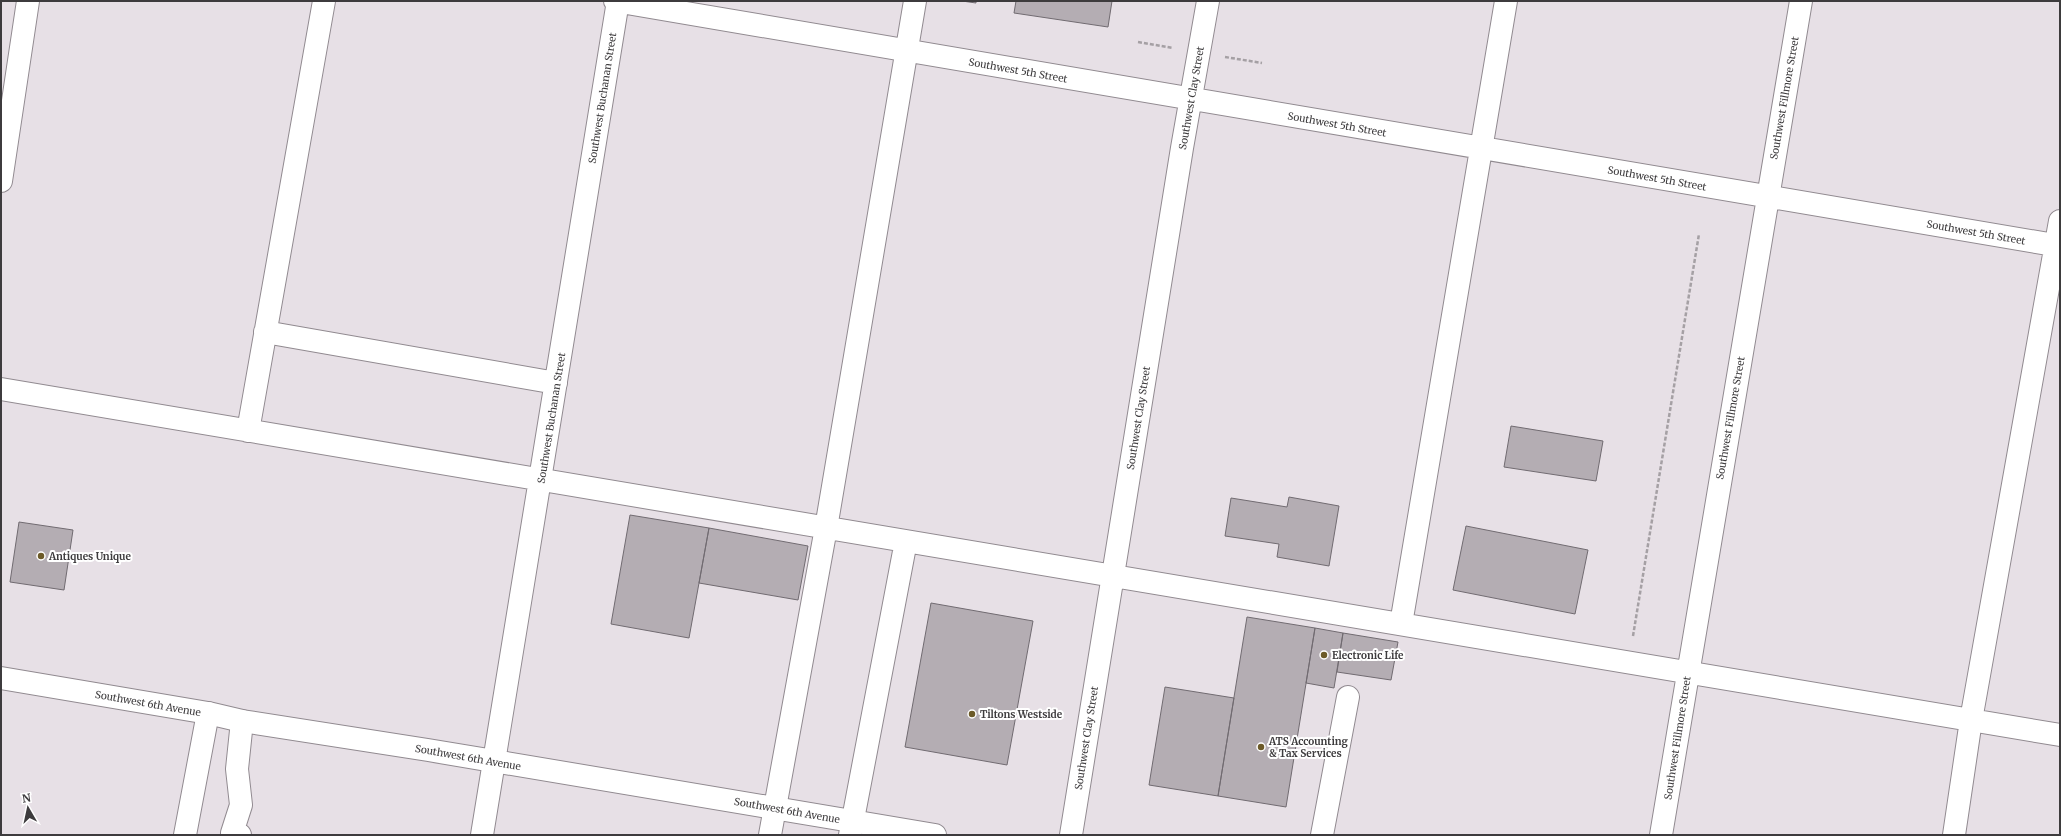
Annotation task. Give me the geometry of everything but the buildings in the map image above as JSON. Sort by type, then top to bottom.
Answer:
[{"type":"street","points":[[1,181],[28,1]]},
{"type":"street","points":[[248,431],[324,1]]},
{"type":"street","name":"Southwest 5th Street","points":[[617,1],[2058,245]]},
{"type":"street","name":"Southwest Buchanan Street","points":[[482,835],[541,480],[617,1]]},
{"type":"street","points":[[770,835],[826,528],[915,1]]},
{"type":"street","name":"Southwest Clay Street","points":[[1071,835],[1190,99],[1208,1]]},
{"type":"street","points":[[1401,624],[1506,1]]},
{"type":"street","name":"Southwest Fillmore Street","points":[[1661,835],[1801,1]]},
{"type":"street","points":[[1954,835],[1971,720],[2058,245],[2060,222]]},
{"type":"street","points":[[265,332],[556,383]]},
{"type":"street","points":[[1,389],[2060,735]]},
{"type":"street","points":[[851,828],[906,541]]},
{"type":"street","name":"Southwest 6th Avenue","points":[[1,678],[208,713],[242,721],[775,808],[851,828],[935,835]]},
{"type":"street","points":[[1322,835],[1348,697]]},
{"type":"street","points":[[185,835],[208,713]]},
{"type":"street","points":[[240,835],[232,833],[241,805],[237,769],[242,721]]},
{"type":"path","points":[[1632,640],[1699,234]]},
{"type":"place","name":"Antiques Unique","points":[[41,556]]},
{"type":"place","name":"Electronic Life","points":[[1324,655]]},
{"type":"place","name":"Tiltons Westside","points":[[972,714]]},
{"type":"place","name":"ATS Accounting & Tax Services","points":[[1261,747]]}]
